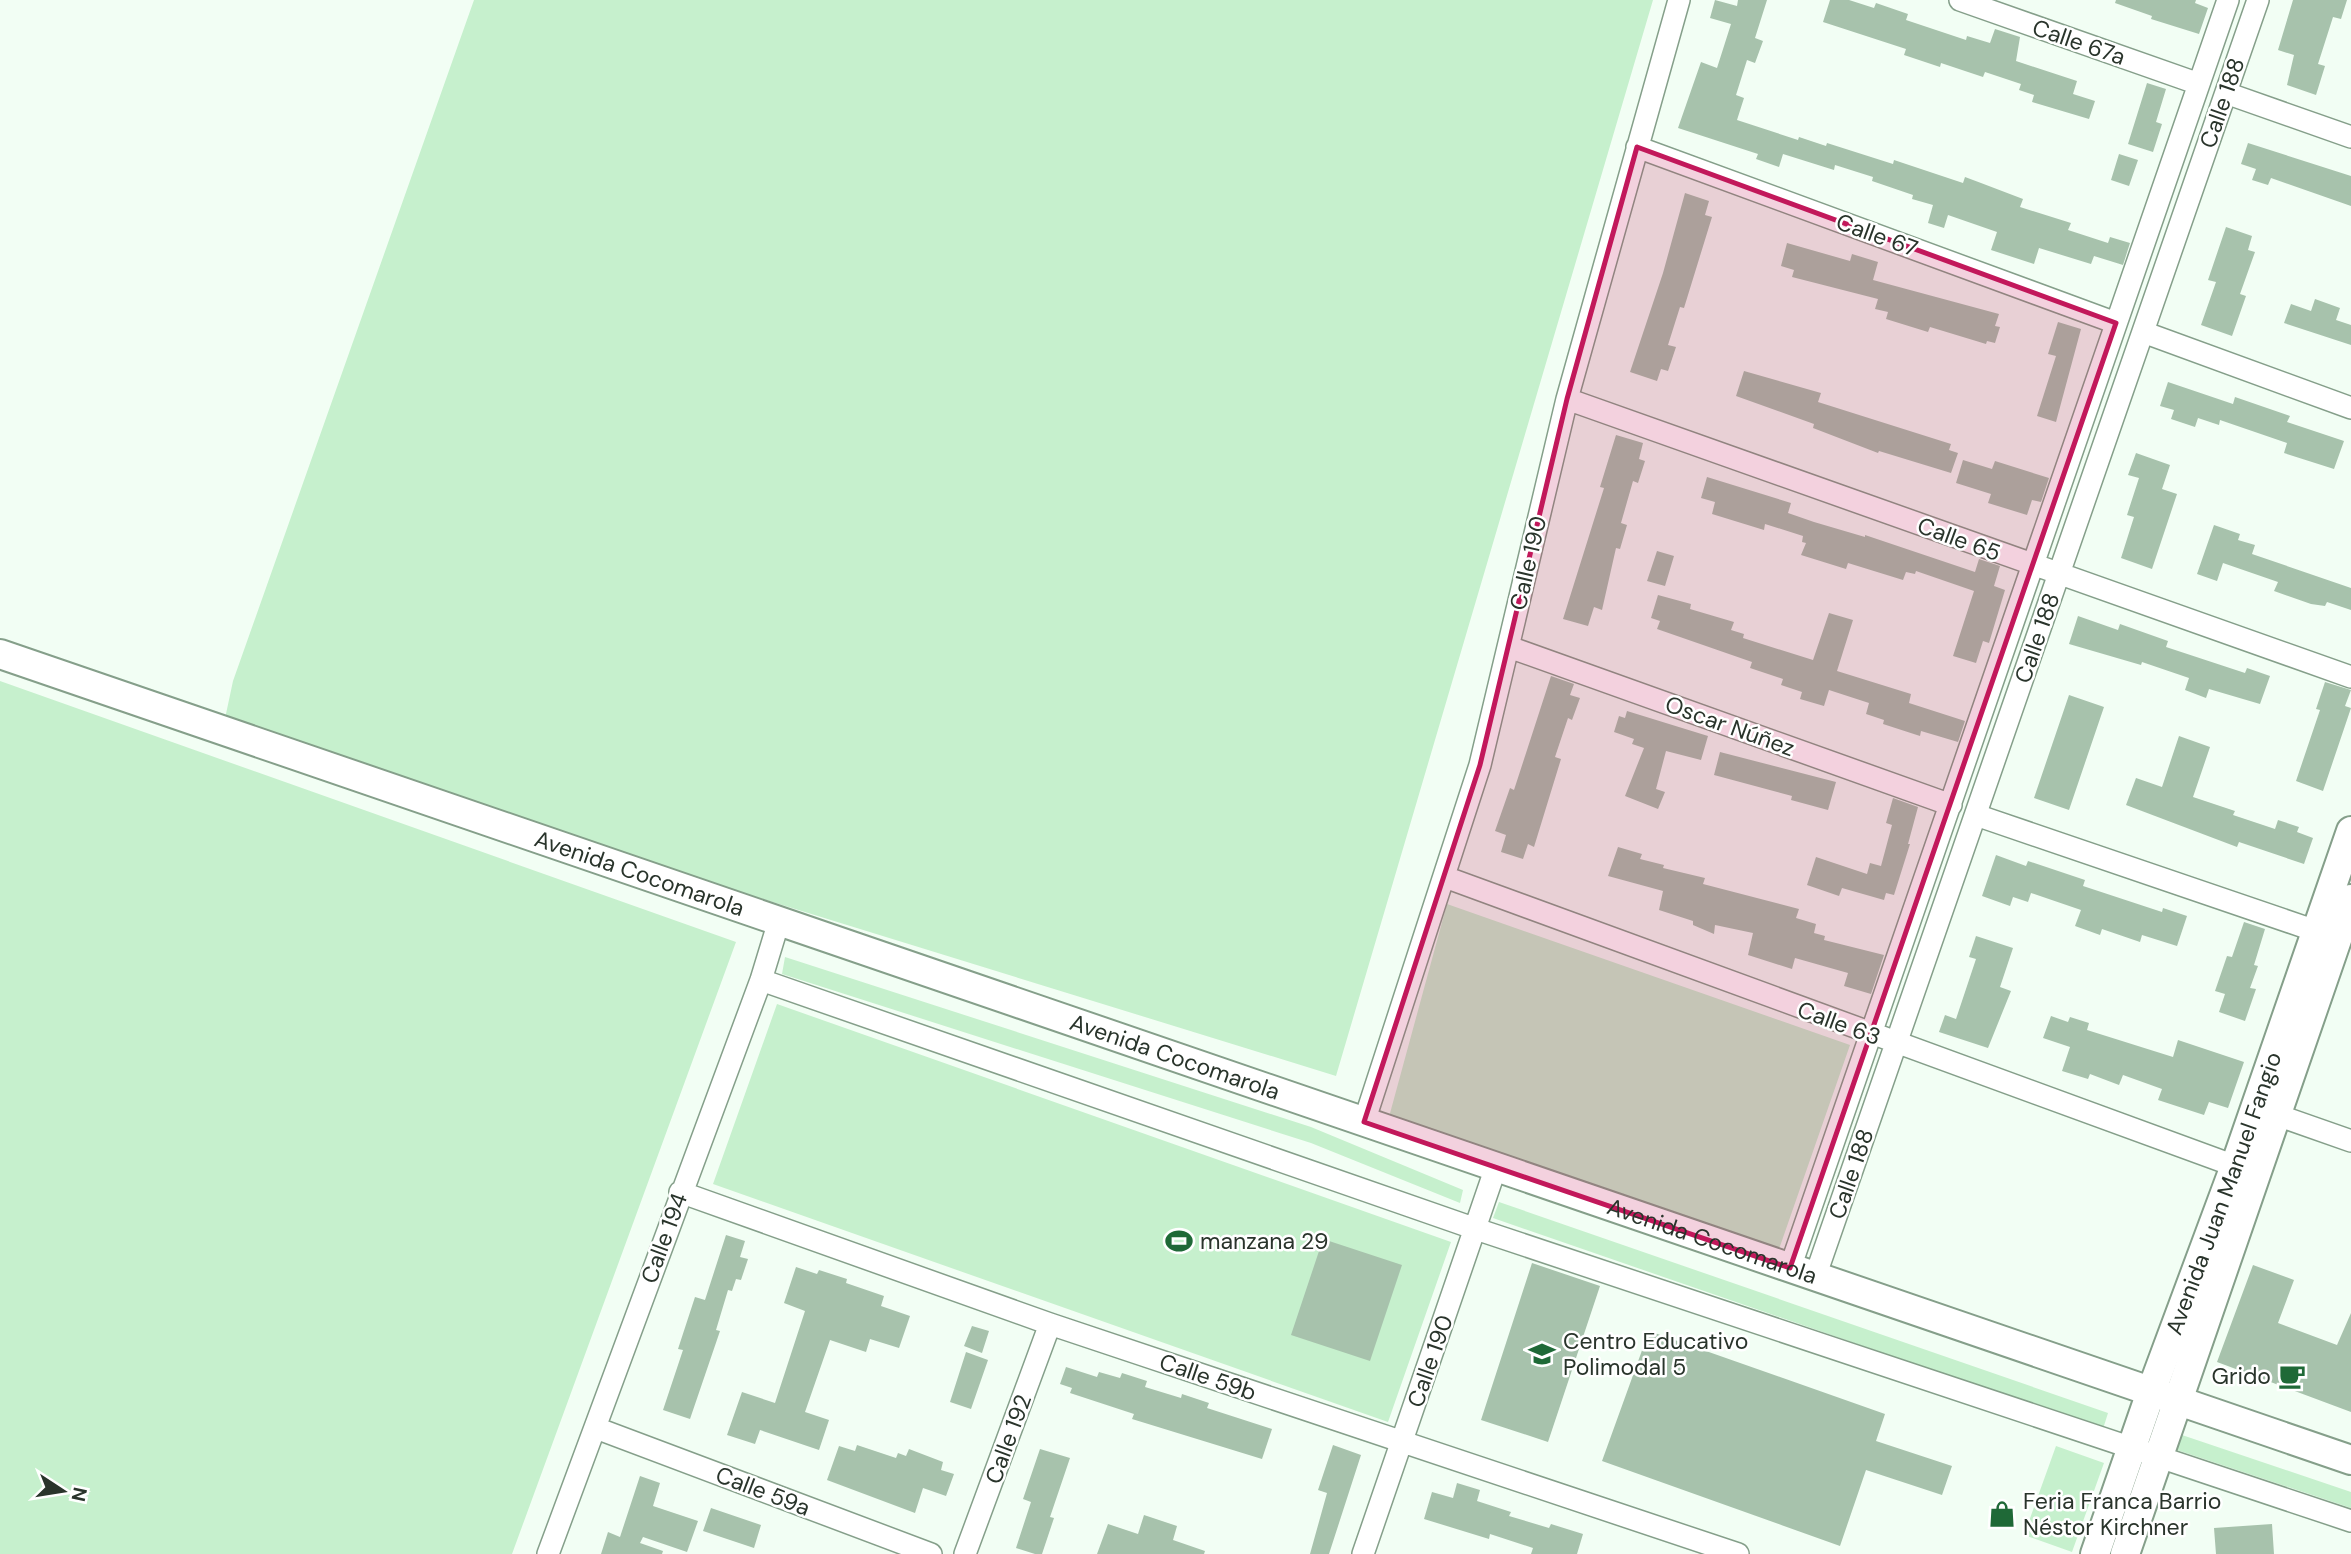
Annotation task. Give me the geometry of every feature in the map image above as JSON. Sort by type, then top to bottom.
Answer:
[{"type":"main road","name":"Avenida Cocomarola","points":[[0,654],[2351,1460]]},
{"type":"main road","name":"Avenida Juan Manuel Fangio","points":[[2095,1554],[2151,1392],[2235,1166],[2351,831]]},
{"type":"main road","name":"Avenida Juan Manuel Fangio","points":[[2125,1554],[2351,899]]},
{"type":"street","name":"Calle 190","points":[[1364,1122],[1480,765],[1567,399],[1679,0]]},
{"type":"street","name":"Calle 67a","points":[[1960,0],[2199,84]]},
{"type":"street","name":"Calle 188","points":[[1802,1272],[1869,1035],[2228,0]]},
{"type":"street","name":"Calle 188","points":[[1802,1272],[1896,1044],[2258,0]]},
{"type":"street","points":[[2225,93],[2351,137]]},
{"type":"street","name":"Calle 67","points":[[1637,147],[2116,323]]},
{"type":"street","points":[[2143,332],[2351,408]]},
{"type":"street","name":"Calle 65","points":[[1567,399],[2351,677]]},
{"type":"street","name":"Oscar Núñez","points":[[1509,647],[1951,805]]},
{"type":"street","points":[[1976,815],[2316,931]]},
{"type":"street","name":"Calle 63","points":[[1445,877],[1869,1035],[2235,1166]]},
{"type":"street","name":"Calle 194","points":[[548,1554],[680,1192],[761,980],[779,921]]},
{"type":"street","points":[[761,980],[1476,1229],[2351,1521]]},
{"type":"street","points":[[2277,1115],[2351,1141]]},
{"type":"street","name":"Calle 190","points":[[1363,1554],[1496,1167]]},
{"type":"street","name":"Calle 59b","points":[[680,1192],[1050,1324],[1402,1442],[1708,1549],[1738,1554]]},
{"type":"street","name":"Calle 192","points":[[965,1554],[1050,1324]]},
{"type":"street","name":"Calle 59a","points":[[596,1428],[931,1554]]},
{"type":"highlighted area","points":[[1637,147],[2116,323],[1790,1268],[1364,1122],[1480,765],[1567,399]]},
{"type":"green space","points":[[474,0],[1653,0],[1336,1076],[332,766],[223,728],[233,681]]},
{"type":"green space","points":[[0,681],[736,942],[512,1554],[0,1554]]},
{"type":"green space","points":[[1447,904],[1850,1045],[1778,1252],[1389,1117]]},
{"type":"green space","points":[[785,957],[1311,1127],[1463,1190],[1460,1203],[1311,1143],[782,974]]},
{"type":"green space","points":[[777,1004],[1451,1242],[1388,1422],[713,1184]]},
{"type":"green space","points":[[1499,1202],[2108,1413],[2103,1429],[1493,1218]]},
{"type":"green space","points":[[2179,1434],[2351,1492],[2351,1508],[2174,1449]]},
{"type":"green space","points":[[2056,1446],[2104,1463],[2072,1552],[2024,1535]]},
{"type":"building","points":[[1715,0],[1737,6],[1738,0],[1767,0],[1755,38],[1763,41],[1755,63],[1747,60],[1736,95],[1744,98],[1737,120],[1798,140],[1799,137],[1826,146],[1827,143],[1893,164],[1894,160],[1963,183],[1965,177],[1981,183],[2023,199],[2020,207],[2071,223],[2068,230],[2108,243],[2110,237],[2130,243],[2123,265],[2094,256],[2091,264],[2039,248],[2034,264],[1991,250],[1997,232],[1948,215],[1944,228],[1928,223],[1933,205],[1912,199],[1913,195],[1872,181],[1873,177],[1835,165],[1834,170],[1783,154],[1779,167],[1756,159],[1758,154],[1678,128],[1701,62],[1717,68],[1731,24],[1710,18]]},
{"type":"building","points":[[1830,0],[1849,0],[1874,8],[1876,3],[1908,14],[1906,20],[1966,40],[1967,36],[1990,43],[1995,29],[2020,37],[2016,61],[2077,81],[2073,94],[2095,101],[2089,119],[2032,102],[2034,95],[2019,90],[2021,84],[1985,72],[1983,77],[1941,63],[1940,67],[1904,55],[1906,49],[1823,22]]},
{"type":"building","points":[[2116,0],[2196,0],[2195,3],[2208,8],[2199,34],[2151,19],[2152,16],[2115,3]]},
{"type":"building","points":[[2293,0],[2347,0],[2341,19],[2333,17],[2318,64],[2325,66],[2316,95],[2287,85],[2294,55],[2278,50]]},
{"type":"building","points":[[2147,83],[2166,89],[2156,122],[2162,124],[2153,152],[2128,144]]},
{"type":"building","points":[[2248,143],[2351,176],[2351,206],[2271,178],[2268,185],[2252,180],[2256,169],[2241,164]]},
{"type":"building","points":[[2119,154],[2138,160],[2129,186],[2111,180]]},
{"type":"building","points":[[1685,193],[1709,201],[1705,215],[1712,217],[1684,308],[1680,307],[1668,345],[1676,347],[1668,371],[1661,369],[1657,381],[1630,372],[1663,273]]},
{"type":"building","points":[[2226,227],[2252,236],[2248,250],[2255,252],[2240,294],[2246,296],[2232,336],[2201,325],[2216,282],[2208,280]]},
{"type":"building","points":[[1787,243],[1850,261],[1852,254],[1878,262],[1873,280],[1999,314],[1995,326],[2000,327],[1995,343],[1987,341],[1986,344],[1930,327],[1928,332],[1886,319],[1888,312],[1875,309],[1878,299],[1792,277],[1794,270],[1781,266]]},
{"type":"building","points":[[2315,299],[2340,308],[2336,320],[2351,325],[2351,345],[2284,323],[2291,304],[2311,311]]},
{"type":"building","points":[[2058,322],[2081,329],[2056,422],[2037,416],[2056,356],[2048,354]]},
{"type":"building","points":[[1744,371],[1821,393],[1818,402],[1951,444],[1949,450],[1958,453],[1951,473],[1879,451],[1878,453],[1813,428],[1814,424],[1736,396]]},
{"type":"building","points":[[2168,382],[2233,404],[2235,397],[2290,416],[2287,422],[2344,441],[2334,469],[2284,453],[2287,443],[2220,420],[2219,425],[2198,418],[2195,427],[2171,419],[2174,410],[2160,406]]},
{"type":"building","points":[[1616,435],[1643,443],[1639,459],[1645,461],[1638,483],[1633,481],[1621,523],[1627,525],[1620,549],[1616,548],[1602,610],[1594,607],[1588,626],[1563,619],[1604,488],[1600,487]]},
{"type":"building","points":[[2136,453],[2170,465],[2162,489],[2177,494],[2152,569],[2121,558],[2134,517],[2127,515],[2139,478],[2128,475]]},
{"type":"building","points":[[1963,460],[1992,469],[1995,461],[2049,478],[2041,502],[2032,500],[2027,515],[1988,503],[1991,494],[1956,483]]},
{"type":"building","points":[[1707,477],[1791,503],[1788,513],[1865,535],[1975,572],[1979,559],[2000,566],[1994,586],[2005,590],[1989,643],[1983,641],[1976,663],[1953,656],[1974,591],[1916,571],[1915,574],[1906,572],[1903,580],[1848,563],[1846,569],[1801,555],[1806,543],[1802,542],[1803,536],[1765,524],[1764,530],[1712,514],[1715,502],[1701,498]]},
{"type":"building","points":[[2214,525],[2240,534],[2238,540],[2255,545],[2252,554],[2351,588],[2351,610],[2327,602],[2325,606],[2311,604],[2274,591],[2278,582],[2223,563],[2217,581],[2197,574]]},
{"type":"building","points":[[1657,551],[1674,556],[1665,586],[1647,581]]},
{"type":"building","points":[[1658,595],[1691,604],[1690,609],[1734,622],[1731,630],[1744,634],[1743,638],[1813,660],[1829,613],[1853,620],[1837,671],[1911,694],[1909,703],[1965,721],[1958,742],[1921,731],[1920,736],[1883,724],[1884,720],[1866,714],[1869,703],[1829,690],[1824,706],[1800,699],[1802,692],[1781,685],[1783,679],[1750,668],[1752,662],[1657,629],[1660,621],[1651,618]]},
{"type":"building","points":[[2078,616],[2118,630],[2120,624],[2168,641],[2166,647],[2245,673],[2247,668],[2270,676],[2260,704],[2209,689],[2206,698],[2185,690],[2189,678],[2142,662],[2141,665],[2069,644]]},
{"type":"building","points":[[1551,676],[1574,684],[1570,695],[1580,698],[1572,720],[1568,718],[1555,757],[1561,759],[1534,847],[1528,844],[1523,859],[1501,852],[1506,835],[1495,831],[1510,788],[1514,790]]},
{"type":"building","points":[[2325,682],[2351,690],[2345,706],[2351,708],[2323,791],[2296,781],[2320,710],[2316,709]]},
{"type":"building","points":[[2069,695],[2104,707],[2069,810],[2034,798]]},
{"type":"building","points":[[1627,711],[1708,736],[1701,760],[1666,751],[1656,789],[1665,792],[1658,809],[1625,796],[1644,748],[1632,744],[1634,739],[1614,732],[1619,716],[1625,718]]},
{"type":"building","points":[[2179,736],[2210,747],[2193,797],[2235,811],[2233,815],[2275,829],[2278,820],[2299,827],[2297,832],[2313,838],[2304,864],[2239,842],[2237,847],[2126,805],[2136,778],[2162,787]]},
{"type":"building","points":[[1720,752],[1836,782],[1828,810],[1791,800],[1792,796],[1714,775]]},
{"type":"building","points":[[1893,798],[1918,807],[1894,895],[1886,893],[1884,900],[1842,888],[1839,896],[1807,885],[1816,857],[1867,874],[1870,863],[1881,866],[1892,825],[1886,823]]},
{"type":"building","points":[[1618,847],[1642,854],[1640,859],[1664,865],[1663,868],[1705,878],[1703,884],[1799,909],[1796,918],[1816,924],[1814,933],[1825,936],[1824,940],[1884,955],[1871,994],[1844,986],[1848,973],[1795,958],[1792,969],[1748,955],[1753,933],[1715,925],[1714,934],[1693,925],[1693,921],[1659,910],[1663,891],[1608,876]]},
{"type":"building","points":[[1996,855],[2026,866],[2028,861],[2085,880],[2083,886],[2162,912],[2163,908],[2187,916],[2177,946],[2142,935],[2140,942],[2102,929],[2100,935],[2075,926],[2081,910],[2031,893],[2028,902],[2013,897],[2010,906],[1982,896]]},
{"type":"building","points":[[2244,922],[2265,929],[2254,965],[2258,966],[2250,988],[2256,989],[2245,1021],[2219,1012],[2225,994],[2215,991],[2227,956],[2232,957]]},
{"type":"building","points":[[1976,936],[2013,948],[2000,987],[2011,991],[1988,1048],[1939,1032],[1945,1015],[1956,1019],[1976,959],[1969,957]]},
{"type":"building","points":[[2051,1016],[2068,1022],[2070,1017],[2089,1023],[2087,1030],[2173,1057],[2178,1040],[2244,1062],[2228,1108],[2209,1102],[2204,1115],[2158,1100],[2162,1089],[2123,1075],[2119,1085],[2090,1074],[2088,1079],[2062,1071],[2070,1047],[2043,1038]]},
{"type":"building","points":[[726,1235],[745,1241],[740,1257],[748,1259],[741,1280],[736,1279],[732,1291],[728,1290],[716,1330],[720,1331],[690,1419],[663,1410],[683,1350],[678,1349],[695,1297],[705,1300]]},
{"type":"building","points":[[1323,1239],[1402,1265],[1370,1361],[1291,1335]]},
{"type":"building","points":[[1532,1263],[1600,1286],[1548,1442],[1481,1420]]},
{"type":"building","points":[[2253,1265],[2294,1280],[2278,1323],[2337,1345],[2351,1313],[2351,1412],[2217,1362]]},
{"type":"building","points":[[796,1267],[817,1274],[819,1270],[847,1279],[846,1283],[884,1296],[881,1306],[910,1316],[899,1348],[870,1339],[866,1352],[830,1340],[805,1412],[829,1420],[819,1450],[760,1430],[755,1444],[727,1435],[742,1392],[775,1403],[805,1311],[784,1303]]},
{"type":"building","points":[[972,1326],[989,1331],[982,1353],[964,1346]]},
{"type":"building","points":[[1649,1331],[1885,1414],[1876,1441],[1952,1466],[1942,1495],[1866,1470],[1840,1546],[1602,1461]]},
{"type":"building","points":[[966,1352],[988,1360],[971,1409],[950,1402]]},
{"type":"building","points":[[1066,1367],[1097,1377],[1099,1372],[1120,1378],[1122,1373],[1147,1381],[1145,1387],[1181,1398],[1182,1394],[1209,1403],[1207,1408],[1272,1429],[1262,1459],[1132,1419],[1134,1414],[1070,1393],[1072,1388],[1060,1384]]},
{"type":"building","points":[[857,1445],[896,1458],[898,1453],[906,1456],[909,1449],[943,1462],[941,1470],[954,1474],[946,1496],[923,1488],[915,1513],[827,1480],[839,1446],[855,1451]]},
{"type":"building","points":[[1333,1445],[1361,1455],[1329,1554],[1310,1554],[1327,1493],[1318,1490]]},
{"type":"building","points":[[1040,1449],[1070,1458],[1050,1517],[1054,1518],[1042,1554],[1035,1554],[1016,1548],[1031,1502],[1023,1499]]},
{"type":"building","points":[[640,1476],[660,1483],[653,1506],[698,1521],[687,1552],[643,1537],[640,1543],[663,1551],[662,1554],[601,1554],[608,1532],[620,1537]]},
{"type":"building","points":[[1457,1483],[1480,1490],[1477,1501],[1511,1512],[1509,1516],[1549,1528],[1551,1524],[1583,1534],[1577,1554],[1531,1554],[1533,1548],[1490,1534],[1489,1539],[1424,1519],[1432,1492],[1453,1498]]},
{"type":"building","points":[[711,1508],[761,1525],[754,1548],[703,1531]]},
{"type":"building","points":[[1144,1515],[1177,1526],[1173,1540],[1205,1551],[1204,1554],[1097,1554],[1108,1524],[1138,1534]]},
{"type":"building","points":[[2272,1524],[2274,1554],[2216,1554],[2214,1528]]},
{"type":"place","name":"manzana 29","points":[[1179,1241]]},
{"type":"place","name":"Centro Educativo Polimodal 5","points":[[1542,1354]]},
{"type":"place","name":"Grido","points":[[2292,1376]]},
{"type":"place","name":"Feria Franca Barrio Néstor Kirchner","points":[[2002,1514]]}]
